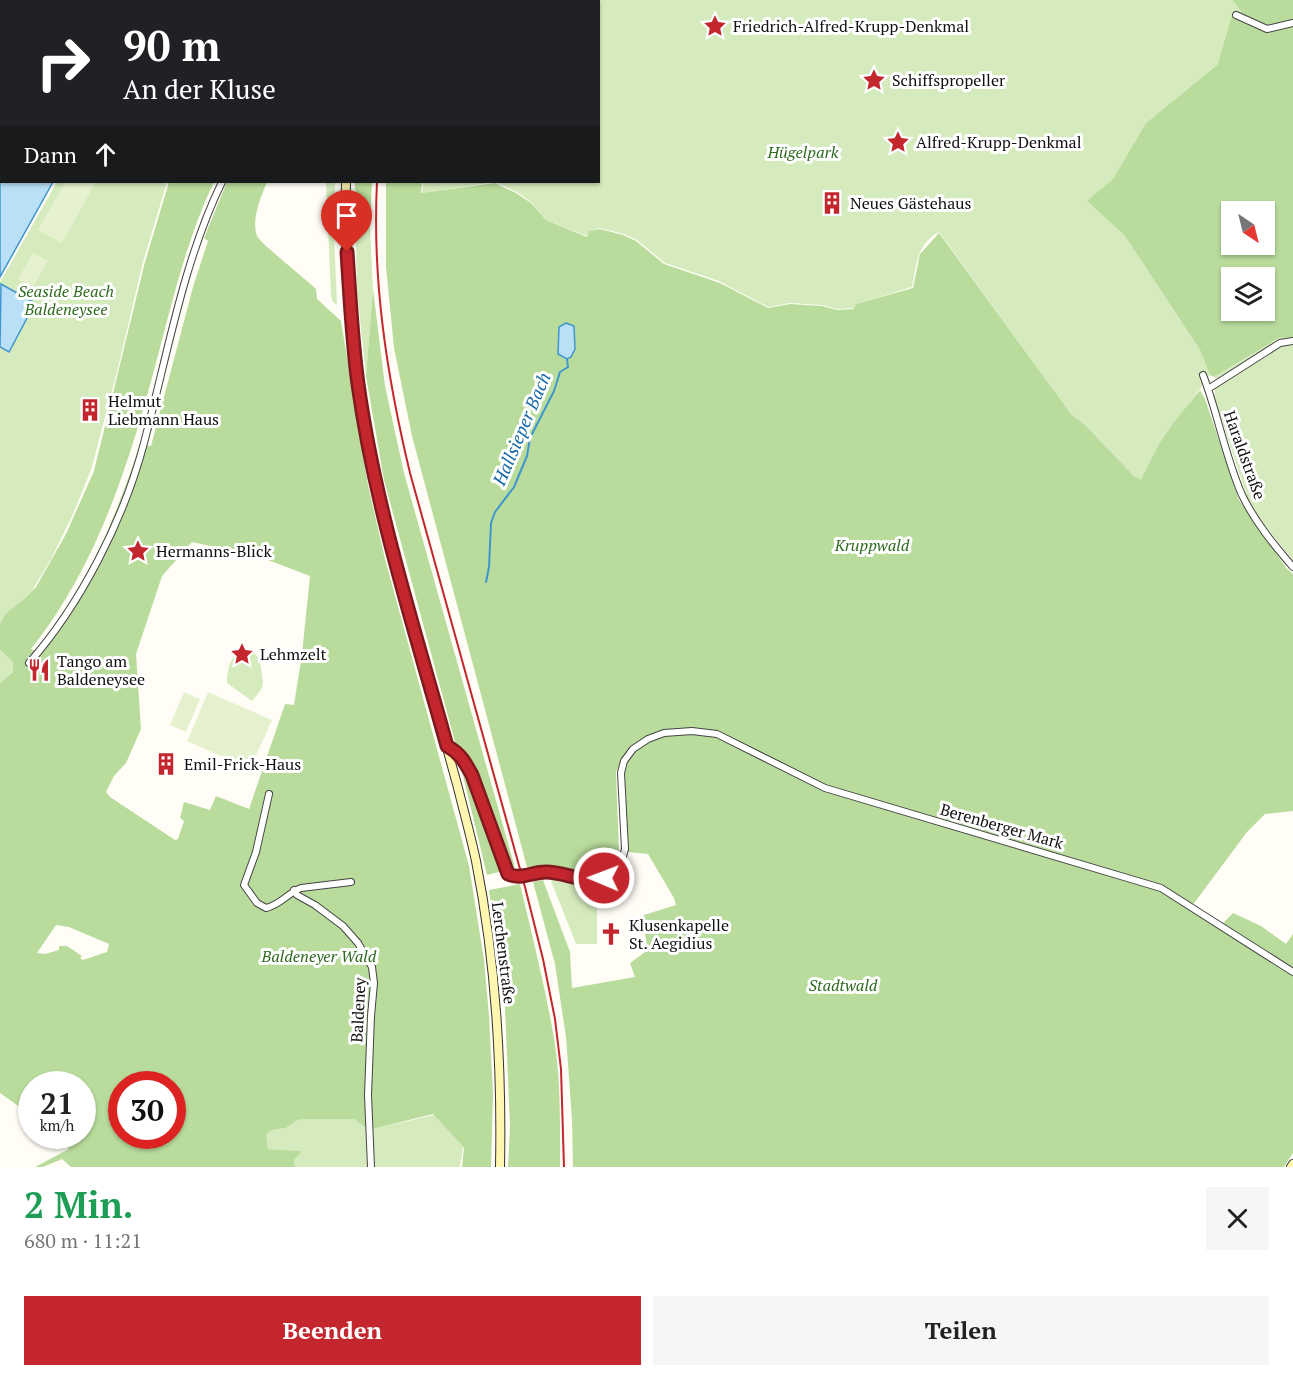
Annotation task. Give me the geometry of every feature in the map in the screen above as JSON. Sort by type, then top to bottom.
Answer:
[{"type":"main road","name":"Lerchenstraße","points":[[346,183],[351,316],[369,450],[476,861],[491,960],[497,1023],[501,1123],[500,1167]]},
{"type":"street","points":[[1236,15],[1267,29],[1293,23]]},
{"type":"street","points":[[29,663],[51,639],[70,610],[93,568],[131,485],[190,265],[222,183]]},
{"type":"street","points":[[1208,388],[1274,346],[1284,341],[1293,341]]},
{"type":"street","name":"Haraldstraße","points":[[1203,375],[1242,495],[1261,528],[1293,567]]},
{"type":"street","name":"Berenberger Mark","points":[[447,746],[465,761],[508,874],[517,878],[542,872],[594,881],[612,873],[623,858],[625,849],[621,773],[628,754],[648,738],[664,733],[692,731],[723,736],[825,788],[1161,888],[1293,972]]},
{"type":"street","points":[[269,794],[256,852],[244,885],[257,903],[266,908],[294,891],[351,882]]},
{"type":"street","name":"Baldeney","points":[[294,891],[343,926],[358,943],[372,967],[374,983],[368,1095],[371,1167]]},
{"type":"green space","name":"Hügelpark","points":[[600,0],[1232,0],[1241,11],[1231,19],[1219,63],[1146,123],[1113,180],[1087,201],[1125,236],[1200,350],[1210,375],[1159,444],[1141,481],[1071,414],[939,232],[926,242],[922,249],[916,263],[912,287],[856,304],[853,308],[837,309],[822,305],[790,303],[768,307],[719,281],[665,263],[637,240],[624,234],[600,228],[589,231],[587,236],[546,220],[531,202],[517,192],[497,183],[600,183]]},
{"type":"green space","points":[[1232,0],[1293,0],[1293,337],[1279,338],[1214,377],[1210,375],[1200,350],[1125,236],[1087,201],[1113,179],[1146,123],[1218,64],[1231,18],[1241,11]]},
{"type":"green space","name":"Seaside Beach Baldeneysee","points":[[56,183],[167,183],[143,262],[91,470],[51,559],[33,589],[5,614],[0,624],[0,282]]},
{"type":"green space","points":[[64,183],[95,183],[62,243],[38,230]]},
{"type":"green space","name":"Baldeneyer Wald","points":[[169,183],[214,183],[188,247],[147,397],[109,511],[75,583],[55,617],[31,649],[36,651],[89,571],[117,508],[140,444],[151,446],[193,287],[208,241],[204,238],[227,183],[267,183],[256,216],[257,236],[316,289],[317,299],[341,321],[368,485],[385,559],[469,866],[484,960],[489,1016],[493,1094],[491,1167],[462,1167],[464,1148],[433,1114],[369,1130],[354,1119],[297,1120],[286,1128],[272,1130],[266,1134],[268,1149],[302,1151],[294,1160],[295,1167],[71,1167],[62,1159],[43,1167],[35,1167],[69,1149],[96,1149],[96,1071],[18,1071],[18,1106],[0,1093],[0,683],[13,672],[13,662],[0,650],[0,624],[5,614],[36,587],[66,534],[94,471],[145,262]],"holes":[[[192,542],[260,557],[310,576],[294,705],[285,704],[249,809],[216,796],[210,810],[184,802],[180,818],[184,821],[178,839],[175,840],[110,797],[106,792],[114,776],[126,763],[141,729],[136,654],[162,576]],[[56,925],[69,927],[109,944],[107,952],[83,960],[80,958],[82,956],[67,946],[59,946],[59,950],[45,954],[37,953]]]},
{"type":"green space","points":[[326,183],[335,183],[334,234],[337,305],[331,296]]},
{"type":"green space","points":[[355,183],[372,183],[370,226]]},
{"type":"green space","name":"Kruppwald","points":[[386,183],[422,183],[421,193],[495,183],[531,203],[546,220],[587,237],[589,231],[600,229],[623,235],[636,241],[664,264],[720,283],[768,308],[790,304],[822,306],[837,310],[853,309],[856,304],[913,288],[920,254],[939,233],[1071,414],[1084,424],[1134,476],[1141,480],[1159,444],[1200,390],[1239,500],[1287,569],[1293,574],[1293,811],[1265,814],[1247,832],[1192,906],[1160,890],[1293,973],[1293,1153],[1284,1167],[573,1167],[566,1037],[555,964],[533,882],[543,880],[570,952],[572,988],[635,977],[630,963],[648,950],[642,919],[644,915],[676,905],[648,854],[628,852],[624,773],[628,759],[636,750],[623,758],[616,772],[619,851],[613,866],[598,874],[588,875],[553,866],[527,867],[412,436],[394,348],[386,267]],"holes":[[[692,728],[721,733],[826,786],[722,738],[695,734],[663,737],[649,741],[663,732]]]},
{"type":"green space","points":[[423,183],[488,183],[422,193]]},
{"type":"green space","points":[[355,188],[370,226],[373,289],[366,376],[357,291]]},
{"type":"green space","points":[[33,253],[48,261],[33,287],[18,279]]},
{"type":"green space","points":[[373,289],[385,386],[404,473],[515,868],[487,875],[454,738],[384,480],[366,376]]},
{"type":"green space","points":[[1293,337],[1293,560],[1261,521],[1247,497],[1214,396],[1216,386],[1222,382],[1214,377],[1279,338]]},
{"type":"green space","points":[[243,649],[255,654],[260,660],[263,683],[261,690],[252,701],[227,683],[230,663]]},
{"type":"green space","points":[[0,650],[13,662],[13,672],[0,683]]},
{"type":"green space","points":[[184,692],[200,699],[186,732],[170,725]]},
{"type":"green space","points":[[208,692],[272,720],[250,769],[187,741]]},
{"type":"green space","points":[[559,877],[586,886],[597,886],[597,944],[576,944],[551,881]]},
{"type":"green space","points":[[520,884],[554,1038],[560,1102],[560,1167],[508,1167],[510,1127],[505,1008],[489,890]]},
{"type":"green space","points":[[1233,913],[1261,926],[1286,944],[1293,934],[1293,971],[1221,925]]},
{"type":"green space","points":[[434,1115],[463,1147],[460,1167],[295,1167],[294,1160],[301,1151],[268,1149],[265,1134],[272,1130],[286,1128],[296,1120],[354,1119],[369,1130]]},
{"type":"water","points":[[0,183],[52,183],[0,277]]},
{"type":"water","points":[[1,284],[35,303],[9,352],[0,347]]},
{"type":"water","points":[[566,323],[574,326],[575,349],[571,357],[567,359],[558,354],[559,327]]},
{"type":"waterway","name":"Hallsieper Bach","points":[[486,582],[491,523],[495,512],[514,487],[527,456],[530,438],[554,391],[560,372],[568,367],[567,359]]},
{"type":"railway","points":[[377,183],[379,292],[394,401],[410,473],[543,959],[555,1019],[561,1069],[564,1167]]},
{"type":"place","name":"Friedrich-Alfred-Krupp-Denkmal","points":[[715,26]]},
{"type":"place","name":"Schiffspropeller","points":[[874,80]]},
{"type":"place","name":"Alfred-Krupp-Denkmal","points":[[898,142]]},
{"type":"place","name":"Neues Gästehaus","points":[[832,203]]},
{"type":"place","name":"Helmut Liebmann Haus","points":[[90,410]]},
{"type":"place","name":"Hermanns-Blick","points":[[138,551]]},
{"type":"place","name":"Lehmzelt","points":[[242,654]]},
{"type":"place","name":"Tango am Baldeneysee","points":[[39,670]]},
{"type":"place","name":"Emil-Frick-Haus","points":[[166,764]]},
{"type":"place","name":"Klusenkapelle St. Aegidius","points":[[611,934]]},
{"type":"route","points":[[347,252],[358,383],[369,450],[405,595],[447,746],[465,761],[472,775],[508,874],[517,878],[542,872],[594,881],[604,878]]},
{"type":"park label","name":"Stadtwald","points":[[843,985]]}]
